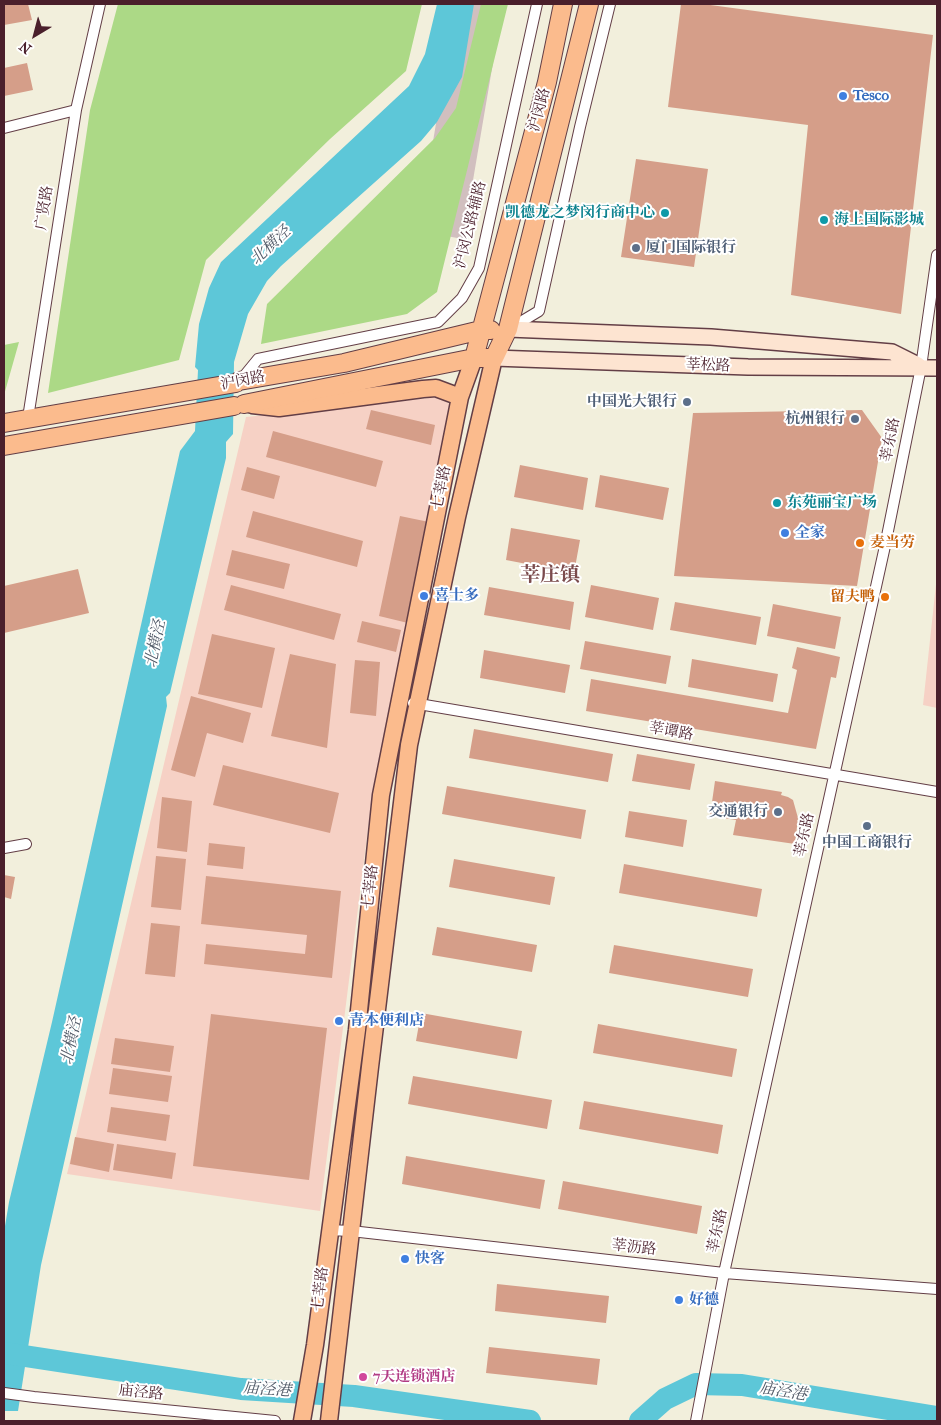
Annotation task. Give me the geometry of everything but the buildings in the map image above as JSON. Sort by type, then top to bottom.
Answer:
[{"type":"highway","name":"沪闵路","points":[[474,358],[547,82],[563,4]]},
{"type":"highway","name":"沪闵路","points":[[4,446],[239,405],[474,358],[494,358],[508,329],[589,4]]},
{"type":"highway","name":"沪闵路","points":[[4,423],[344,363],[481,330],[508,329]]},
{"type":"main road","name":"莘松路","points":[[508,329],[711,337],[892,352],[921,367]]},
{"type":"main road","name":"七莘路","points":[[303,1414],[357,1030],[381,795],[460,397],[474,358]]},
{"type":"main road","name":"莘松路","points":[[494,358],[748,367],[937,368]]},
{"type":"main road","name":"七莘路","points":[[329,1416],[408,755],[457,518],[494,358]]},
{"type":"main road","points":[[239,405],[279,408],[436,388],[460,397]]},
{"type":"street","name":"广贤路","points":[[28,418],[76,110],[100,4]]},
{"type":"street","name":"沪闵公路辅路","points":[[238,382],[258,359],[438,322],[462,298],[479,268],[537,4]]},
{"type":"street","points":[[508,329],[538,311],[610,4]]},
{"type":"street","points":[[4,128],[76,110]]},
{"type":"street","name":"莘东路","points":[[696,1421],[724,1273],[885,546],[921,367],[937,255]]},
{"type":"street","name":"莘谭路","points":[[400,703],[418,704],[937,792]]},
{"type":"street","points":[[4,848],[26,844]]},
{"type":"street","name":"莘沥路","points":[[329,1230],[724,1273],[937,1289]]},
{"type":"street","name":"庙泾路","points":[[4,1393],[275,1421]]},
{"type":"shaded area","points":[[456,4],[503,4],[463,239],[418,231]]},
{"type":"shaded area","points":[[438,397],[452,405],[373,789],[320,1211],[67,1174],[246,417]]},
{"type":"shaded area","points":[[937,575],[937,708],[923,705]]},
{"type":"green space","points":[[118,4],[422,4],[406,71],[330,139],[206,260],[179,360],[48,393],[90,110]]},
{"type":"green space","points":[[481,4],[508,4],[437,292],[407,314],[261,344],[267,304],[435,138],[456,108]]},
{"type":"green space","points":[[19,342],[4,395],[4,345]]},
{"type":"water","name":"北横泾","points":[[437,4],[474,4],[462,77],[437,122],[421,141],[281,266],[267,281],[248,314],[234,362],[233,434],[226,442],[226,458],[170,693],[166,697],[167,706],[41,1265],[18,1411],[4,1411],[4,1232],[9,1202],[52,1022],[180,451],[195,431],[198,370],[195,367],[199,324],[209,288],[221,262],[409,86],[425,54]]},
{"type":"waterway","name":"庙泾港","points":[[5,1353],[241,1389],[354,1396],[530,1421]]},
{"type":"waterway","name":"庙泾港","points":[[640,1421],[665,1399],[696,1384],[742,1385],[937,1417]]},
{"type":"place","name":"Tesco","points":[[843,96]]},
{"type":"place","name":"凯德龙之梦闵行商中心","points":[[665,213]]},
{"type":"place","name":"海上国际影城","points":[[824,220]]},
{"type":"place","name":"厦门国际银行","points":[[636,248]]},
{"type":"place","name":"中国光大银行","points":[[687,402]]},
{"type":"place","name":"杭州银行","points":[[855,419]]},
{"type":"place","name":"东苑丽宝广场","points":[[777,503]]},
{"type":"place","name":"全家","points":[[785,533]]},
{"type":"place","name":"麦当劳","points":[[860,543]]},
{"type":"place","name":"喜士多","points":[[424,596]]},
{"type":"place","name":"留夫鸭","points":[[885,597]]},
{"type":"place","name":"交通银行","points":[[778,812]]},
{"type":"place","name":"中国工商银行","points":[[867,826]]},
{"type":"place","name":"青本便利店","points":[[339,1021]]},
{"type":"place","name":"快客","points":[[405,1259]]},
{"type":"place","name":"好德","points":[[679,1300]]},
{"type":"place","name":"7天连锁酒店","points":[[363,1377]]},
{"type":"district","name":"莘庄镇","points":[[550,576]]}]
